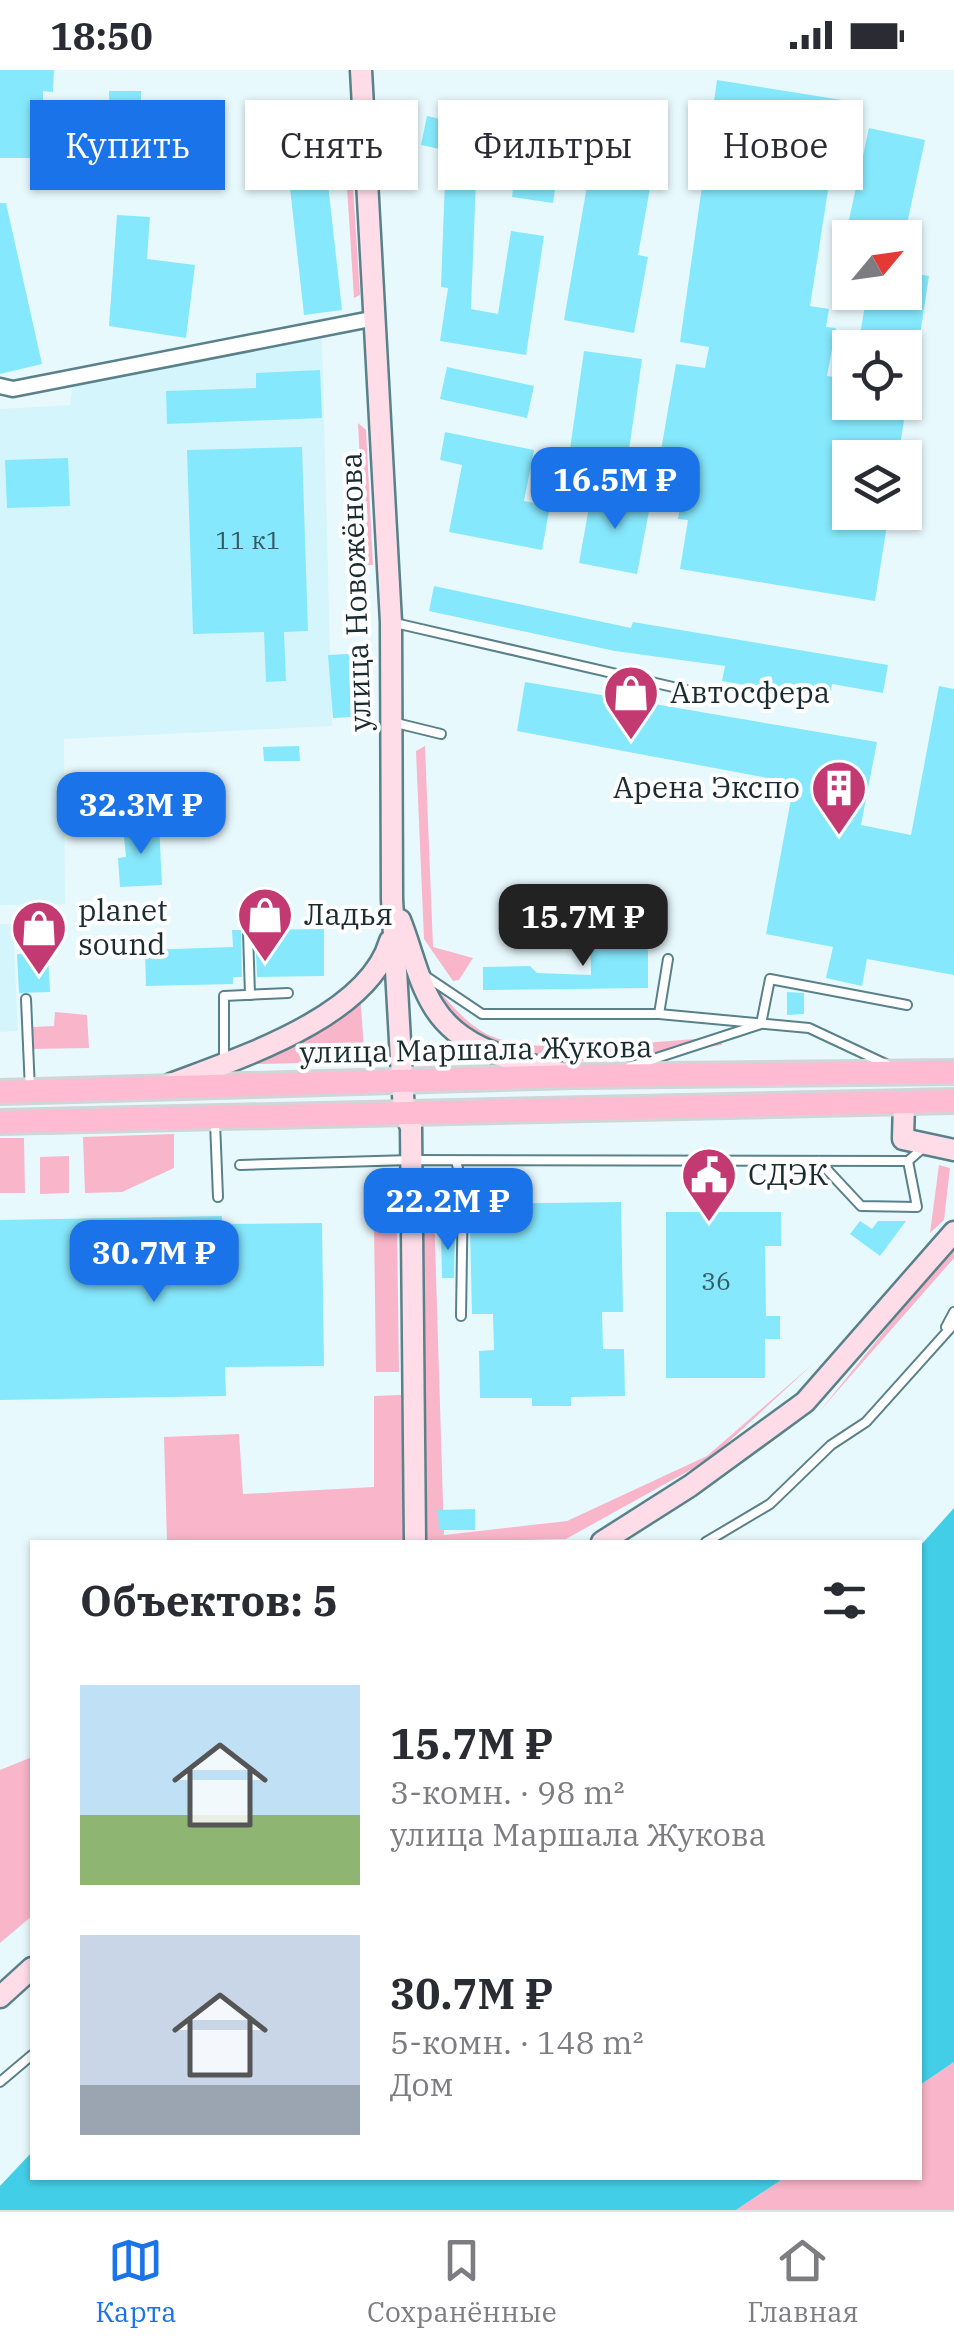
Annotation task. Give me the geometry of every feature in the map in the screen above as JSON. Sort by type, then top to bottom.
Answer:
[{"type":"main road","name":"улица Маршала Жукова","points":[[0,1092],[575,1076],[954,1072]]},
{"type":"main road","name":"улица Маршала Жукова","points":[[0,1122],[954,1101]]},
{"type":"street","name":"улица Новожёнова","points":[[361,70],[391,622],[392,899],[404,1112],[411,1127],[415,1540]]},
{"type":"street","points":[[0,386],[13,389],[376,318]]},
{"type":"street","points":[[392,899],[433,1006],[456,1032],[490,1053],[575,1076]]},
{"type":"street","points":[[164,1087],[224,1064],[329,1012],[366,985],[384,962],[391,938],[392,899]]},
{"type":"street","points":[[904,1102],[902,1140],[954,1150]]},
{"type":"street","points":[[605,1540],[690,1486],[804,1402],[954,1232]]},
{"type":"street","points":[[0,1997],[30,1970]]},
{"type":"lane","points":[[391,622],[699,693]]},
{"type":"lane","points":[[391,722],[440,734]]},
{"type":"lane","points":[[248,932],[250,995]]},
{"type":"lane","points":[[660,1014],[668,959]]},
{"type":"lane","points":[[421,973],[482,1014],[660,1014],[808,1028],[903,1073]]},
{"type":"lane","points":[[761,1024],[770,978],[907,1005]]},
{"type":"lane","points":[[224,1064],[224,996],[288,993]]},
{"type":"lane","points":[[26,999],[30,1090]]},
{"type":"lane","points":[[612,1076],[636,1063],[761,1024]]},
{"type":"lane","points":[[214,1118],[218,1198]]},
{"type":"lane","points":[[240,1165],[411,1160],[908,1160],[926,1145]]},
{"type":"lane","points":[[820,1161],[862,1206],[917,1208],[908,1160]]},
{"type":"lane","points":[[456,1161],[464,1186],[461,1316]]},
{"type":"lane","points":[[940,1340],[954,1312]]},
{"type":"lane","points":[[709,1540],[770,1504],[831,1445],[866,1422],[954,1324]]},
{"type":"lane","points":[[0,2082],[30,2057]]},
{"type":"shaded area","points":[[347,190],[353,190],[360,295],[354,298]]},
{"type":"shaded area","points":[[322,338],[332,726],[64,739],[65,904],[0,905],[0,409],[70,405],[73,381]]},
{"type":"shaded area","points":[[358,423],[366,430],[373,565],[365,565]]},
{"type":"shaded area","points":[[425,746],[433,947],[473,958],[459,980],[453,981],[424,939],[416,751]]},
{"type":"shaded area","points":[[0,924],[13,924],[18,1031],[0,1032]]},
{"type":"shaded area","points":[[439,991],[476,1028],[514,1042],[572,1047],[721,1038],[722,1045],[582,1061],[510,1055],[479,1043],[455,1024],[433,992]]},
{"type":"shaded area","points":[[360,994],[365,1062],[256,1064],[328,1021]]},
{"type":"shaded area","points":[[55,1012],[87,1015],[89,1048],[30,1049],[32,1027],[54,1026]]},
{"type":"shaded area","points":[[174,1134],[174,1168],[122,1192],[85,1193],[83,1137]]},
{"type":"shaded area","points":[[0,1138],[24,1138],[25,1193],[0,1193]]},
{"type":"shaded area","points":[[69,1156],[69,1193],[40,1194],[40,1157]]},
{"type":"shaded area","points":[[939,1165],[950,1168],[944,1220],[930,1233]]},
{"type":"shaded area","points":[[433,1177],[444,1535],[567,1521],[707,1456],[814,1363],[710,1459],[566,1539],[422,1540],[417,1178]]},
{"type":"shaded area","points":[[397,1224],[399,1372],[376,1372],[374,1225]]},
{"type":"shaded area","points":[[954,1245],[954,1258],[819,1412]]},
{"type":"shaded area","points":[[401,1395],[405,1540],[167,1540],[164,1437],[239,1434],[243,1494],[374,1487],[374,1396]]},
{"type":"shaded area","points":[[30,1758],[30,1918],[0,1943],[0,1770]]},
{"type":"shaded area","points":[[954,2062],[954,2210],[736,2210],[781,2180],[922,2180],[922,2084]]},
{"type":"water","points":[[954,1508],[954,2062],[922,2084],[922,1544]]},
{"type":"water","points":[[30,2154],[30,2180],[781,2180],[736,2210],[0,2210],[0,2186]]},
{"type":"building","points":[[0,70],[54,70],[53,92],[43,91],[43,100],[30,100],[30,158],[0,158]]},
{"type":"building","points":[[717,80],[842,100],[714,100]]},
{"type":"building","points":[[109,91],[141,91],[141,100],[109,100]]},
{"type":"building","points":[[427,116],[438,118],[438,149],[421,145]]},
{"type":"building","points":[[869,128],[925,140],[908,220],[849,220],[855,190],[863,190],[863,156]]},
{"type":"building","points":[[290,190],[329,190],[342,310],[304,315]]},
{"type":"building","points":[[445,190],[476,190],[471,309],[498,314],[511,231],[544,236],[526,355],[440,341],[448,288],[441,287]]},
{"type":"building","points":[[513,190],[555,190],[553,203],[512,197]]},
{"type":"building","points":[[586,190],[650,190],[638,255],[648,257],[634,333],[564,320]]},
{"type":"building","points":[[701,190],[828,190],[810,306],[829,309],[826,327],[836,328],[832,330],[827,376],[832,377],[832,420],[904,420],[901,440],[832,440],[832,530],[886,530],[875,601],[680,569],[688,520],[678,519],[684,483],[656,479],[676,364],[705,368],[709,347],[680,342]]},
{"type":"building","points":[[0,203],[6,203],[42,364],[0,374]]},
{"type":"building","points":[[117,215],[150,217],[147,259],[195,265],[186,338],[109,326]]},
{"type":"building","points":[[922,275],[929,276],[921,330],[861,330],[864,310],[922,310]]},
{"type":"building","points":[[584,351],[642,359],[627,464],[569,456]]},
{"type":"building","points":[[447,367],[534,386],[527,418],[440,399]]},
{"type":"building","points":[[320,370],[322,418],[167,424],[166,391],[256,388],[256,373]]},
{"type":"building","points":[[445,432],[534,450],[524,501],[550,506],[542,550],[449,532],[462,465],[440,460]]},
{"type":"building","points":[[302,447],[308,631],[284,632],[286,681],[266,682],[264,632],[193,634],[187,450]]},
{"type":"building","points":[[68,458],[70,506],[7,508],[5,460]]},
{"type":"building","points":[[592,490],[651,501],[637,574],[579,563]]},
{"type":"building","points":[[434,586],[631,628],[633,622],[888,665],[883,693],[832,684],[830,700],[722,681],[725,666],[615,651],[429,611]]},
{"type":"building","points":[[366,653],[370,716],[333,718],[328,655]]},
{"type":"building","name":"Арена Экспо","points":[[525,682],[877,742],[861,825],[911,835],[939,686],[954,689],[954,975],[867,959],[862,986],[826,978],[833,947],[766,934],[794,783],[517,731]]},
{"type":"building","points":[[299,746],[300,761],[264,761],[263,747]]},
{"type":"building","points":[[94,803],[109,803],[109,828],[94,829]]},
{"type":"building","points":[[159,824],[162,885],[120,887],[118,858],[126,857],[123,827]]},
{"type":"building","points":[[324,929],[324,976],[257,977],[255,930]]},
{"type":"building","points":[[232,930],[241,930],[242,977],[233,977],[233,984],[146,986],[145,950],[233,947]]},
{"type":"building","points":[[590,932],[627,932],[648,950],[648,988],[483,990],[483,967],[530,966],[537,973],[591,975]]},
{"type":"building","points":[[48,953],[50,992],[19,993],[17,954]]},
{"type":"building","points":[[787,992],[804,993],[804,1014],[787,1015]]},
{"type":"building","points":[[621,1202],[623,1312],[602,1312],[603,1349],[624,1349],[625,1396],[571,1397],[571,1406],[532,1406],[532,1398],[480,1398],[479,1351],[494,1350],[493,1314],[472,1314],[470,1229],[474,1229],[474,1204]]},
{"type":"building","points":[[666,1212],[781,1212],[781,1246],[765,1246],[766,1316],[780,1316],[780,1339],[765,1339],[765,1378],[666,1378]]},
{"type":"building","points":[[222,1216],[222,1224],[322,1223],[324,1366],[225,1367],[226,1396],[0,1400],[0,1220]]},
{"type":"building","points":[[860,1221],[872,1229],[878,1221],[906,1221],[880,1256],[850,1234]]},
{"type":"building","points":[[455,1229],[454,1278],[442,1278],[441,1230]]},
{"type":"building","points":[[475,1509],[475,1530],[439,1530],[438,1510]]},
{"type":"place","name":"Автосфера","points":[[631,742]]},
{"type":"place","name":"Арена Экспо","points":[[839,837]]},
{"type":"place","name":"Ладья","points":[[265,964]]},
{"type":"place","name":"planet sound","points":[[39,977]]},
{"type":"place","name":"СДЭК","points":[[709,1224]]}]
